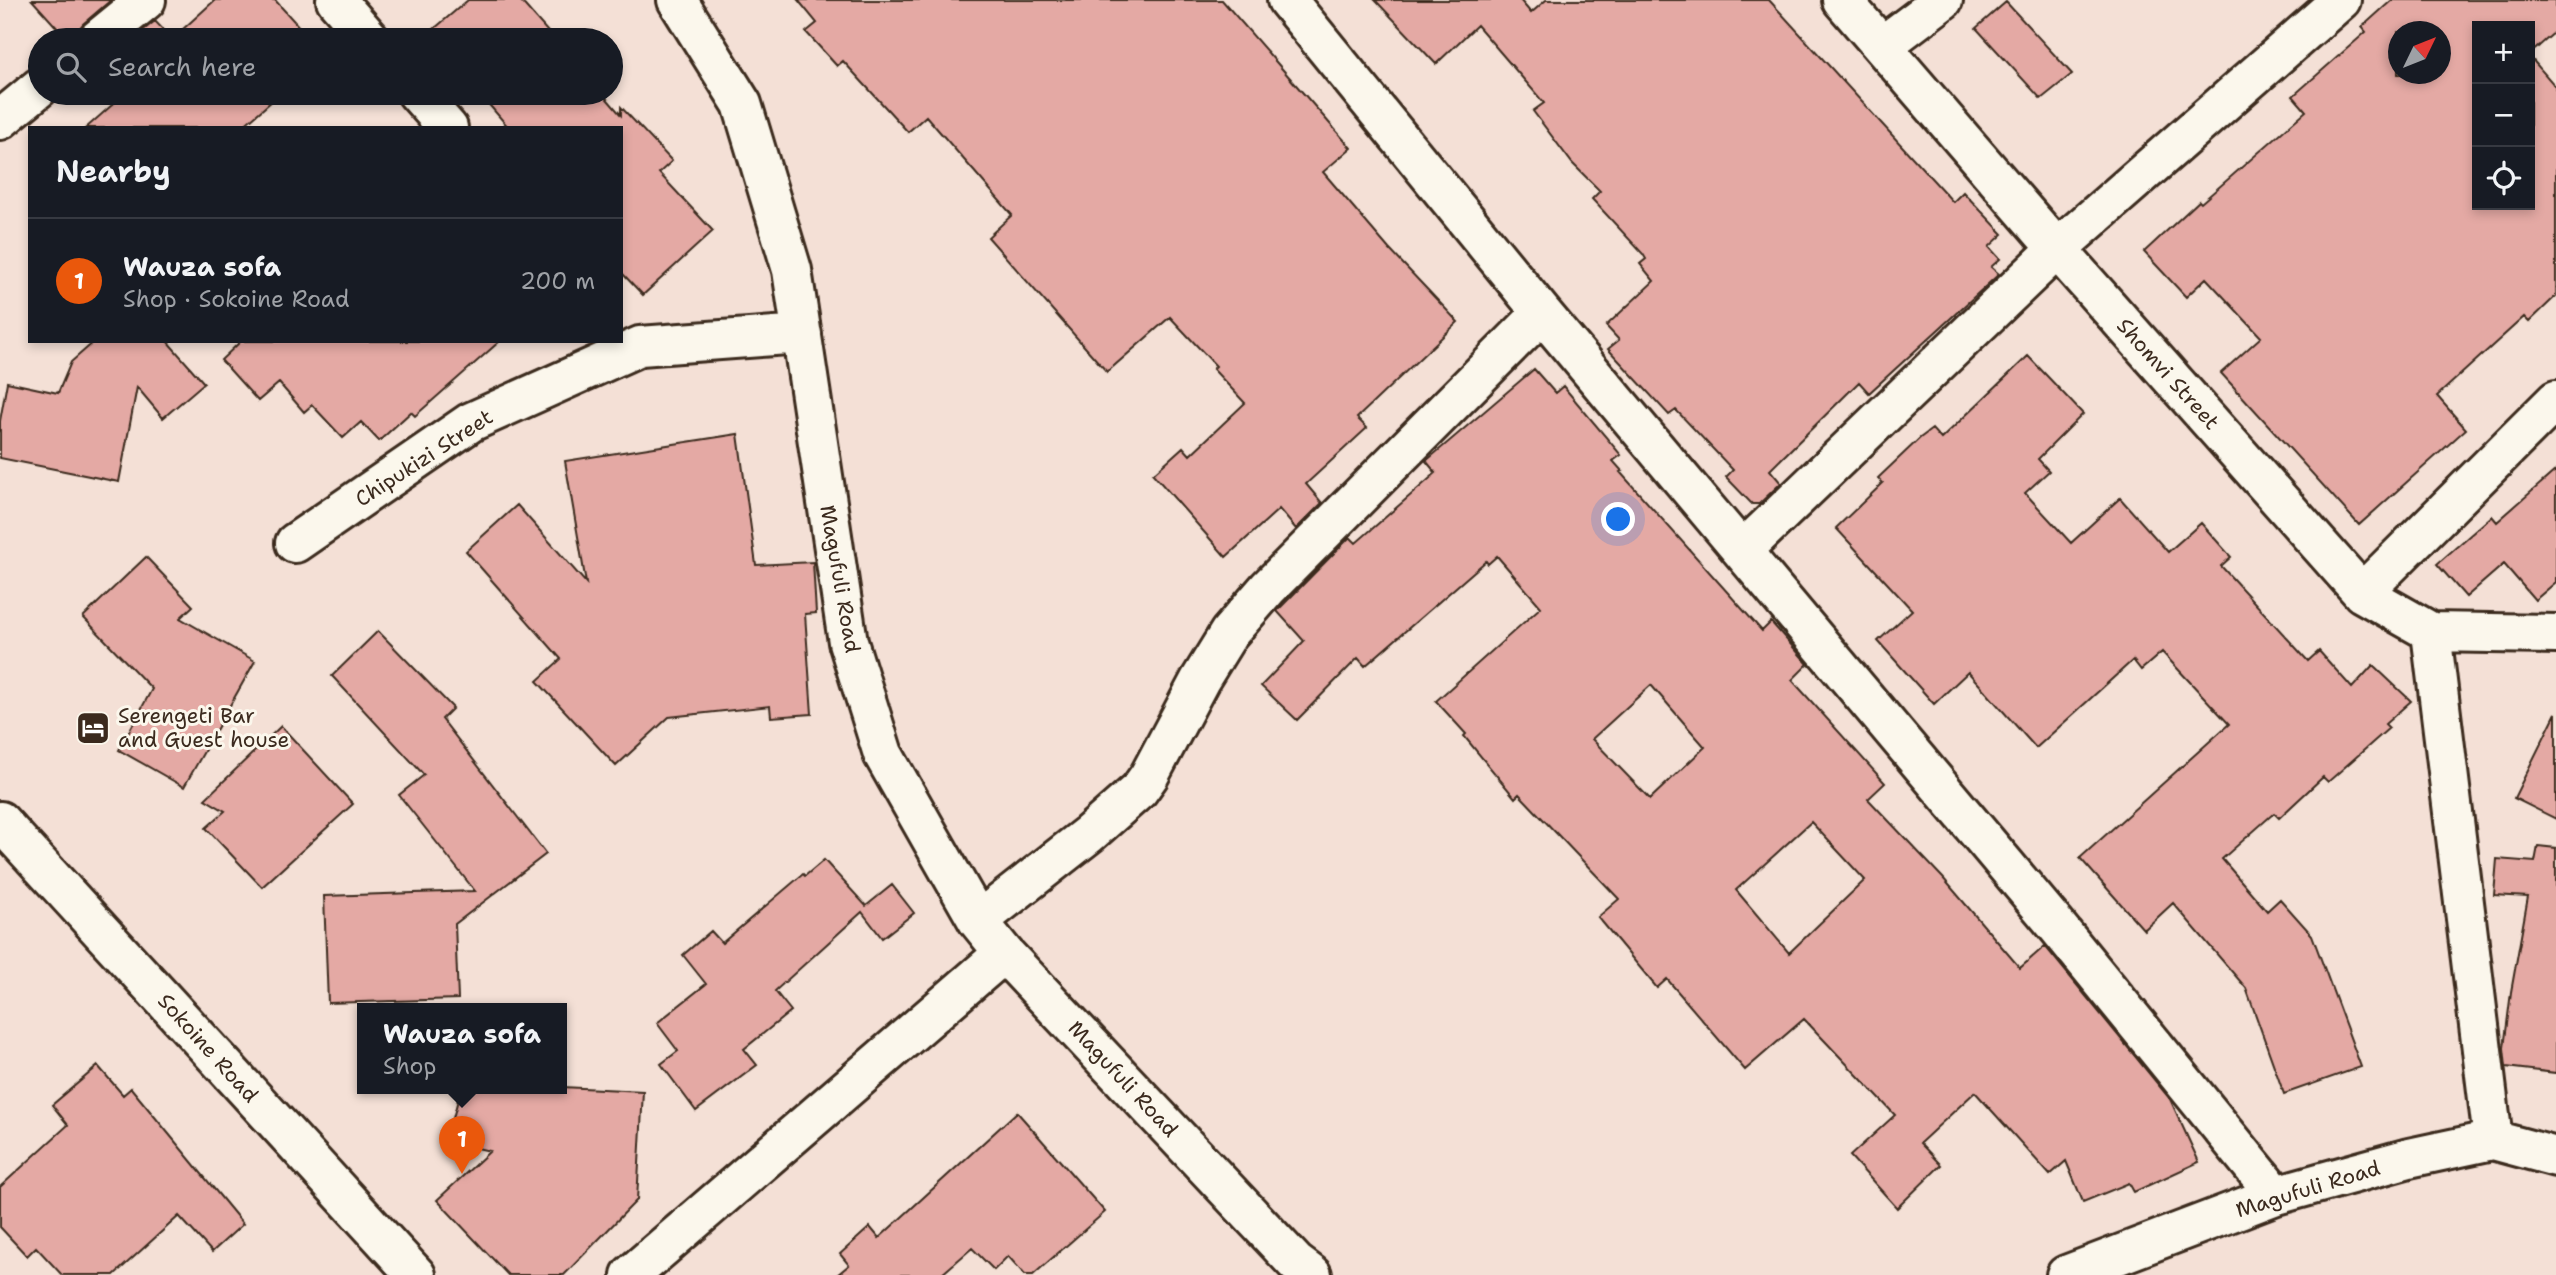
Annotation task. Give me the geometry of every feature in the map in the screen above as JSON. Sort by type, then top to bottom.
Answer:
[{"type":"street","points":[[112,28],[146,0]]},
{"type":"street","points":[[336,0],[360,28]]},
{"type":"street","name":"Magufuli Road","points":[[677,0],[742,104],[792,270],[848,642],[883,754],[978,921],[1004,953],[1298,1271]]},
{"type":"street","name":"Shomvi Street","points":[[1842,0],[2057,249],[2362,593],[2431,632],[2556,634]]},
{"type":"street","points":[[1882,46],[1943,0]]},
{"type":"street","points":[[1742,551],[2057,249],[2342,0]]},
{"type":"street","points":[[1292,2],[1542,313],[2056,925],[2276,1195]]},
{"type":"street","points":[[0,120],[28,97]]},
{"type":"street","points":[[428,105],[446,126]]},
{"type":"street","points":[[978,921],[1089,834],[1139,789],[1149,776],[1200,680],[1229,633],[1268,588],[1542,313]]},
{"type":"street","name":"Chipukizi Street","points":[[631,335],[802,334]]},
{"type":"street","name":"Chipukizi Street","points":[[295,543],[471,422],[616,343]]},
{"type":"street","points":[[2362,593],[2556,400]]},
{"type":"street","points":[[2431,632],[2493,1140]]},
{"type":"street","name":"Sokoine Road","points":[[0,821],[416,1275]]},
{"type":"street","points":[[631,1275],[1004,953]]},
{"type":"street","name":"Magufuli Road","points":[[2066,1275],[2276,1195],[2409,1158],[2493,1140],[2556,1157]]},
{"type":"building","points":[[32,0],[111,0],[80,28],[57,28]]},
{"type":"building","points":[[215,0],[275,0],[300,28],[184,28]]},
{"type":"building","points":[[468,0],[520,0],[544,28],[435,28]]},
{"type":"building","points":[[798,0],[1222,0],[1351,148],[1323,172],[1389,249],[1458,322],[1357,418],[1367,428],[1306,484],[1322,503],[1296,529],[1279,509],[1226,557],[1153,474],[1183,447],[1190,455],[1245,403],[1213,369],[1216,366],[1170,317],[1107,372],[988,237],[1012,215],[926,116],[908,132],[843,61],[837,66],[806,32],[817,23]]},
{"type":"building","points":[[1375,0],[1520,0],[1531,13],[1546,0],[1769,0],[1953,202],[1963,192],[2003,234],[1989,247],[2000,259],[1991,267],[1999,274],[1869,393],[1859,382],[1770,470],[1781,483],[1759,504],[1752,504],[1726,477],[1733,470],[1676,410],[1669,415],[1608,349],[1619,340],[1606,326],[1654,281],[1640,264],[1646,259],[1643,254],[1592,199],[1600,191],[1572,163],[1533,111],[1544,103],[1477,25],[1436,64]]},
{"type":"building","points":[[2392,0],[2556,0],[2556,31],[2535,50],[2535,21],[2472,21],[2472,210],[2535,210],[2535,63],[2556,87],[2556,296],[2529,322],[2524,317],[2437,396],[2466,429],[2359,525],[2221,373],[2261,337],[2206,278],[2186,297],[2144,252],[2199,201],[2201,203],[2306,111],[2293,96],[2366,32],[2362,27]]},
{"type":"building","points":[[2006,2],[2072,74],[2041,99],[1976,28]]},
{"type":"building","points":[[155,21],[162,28],[146,28]]},
{"type":"building","points":[[112,105],[267,105],[243,126],[88,126]]},
{"type":"building","points":[[489,105],[612,105],[621,115],[621,107],[672,161],[659,173],[713,231],[643,295],[623,274],[623,126],[507,126]]},
{"type":"building","points":[[93,343],[169,343],[204,383],[163,418],[137,387],[119,482],[0,458],[0,421],[7,382],[58,393],[71,362]]},
{"type":"building","points":[[239,343],[498,343],[415,416],[411,412],[379,441],[361,422],[343,438],[312,405],[304,412],[279,383],[258,401],[221,360]]},
{"type":"building","points":[[2028,356],[2083,414],[2038,459],[2049,471],[2025,493],[2071,543],[2120,498],[2168,552],[2201,523],[2231,557],[2221,566],[2308,661],[2319,651],[2352,688],[2373,665],[2411,701],[2385,724],[2389,728],[2328,782],[2323,777],[2279,818],[2274,813],[2222,859],[2267,911],[2280,899],[2312,935],[2361,1067],[2284,1094],[2246,988],[2173,903],[2144,930],[2080,858],[2229,724],[2162,652],[2141,670],[2133,660],[2036,748],[1968,672],[1934,704],[1878,641],[1912,610],[1836,528],[1883,483],[1878,478],[1920,438],[1932,429],[1941,439]]},
{"type":"building","points":[[1534,369],[1555,393],[1563,386],[1621,455],[1613,461],[1622,471],[1620,472],[1762,631],[1771,622],[1808,664],[1792,680],[1885,783],[1868,799],[1943,878],[2020,968],[2045,946],[2170,1099],[2199,1162],[2134,1192],[2129,1183],[2083,1202],[2066,1161],[2050,1175],[1975,1092],[1920,1143],[1941,1165],[1897,1208],[1850,1156],[1895,1115],[1804,1019],[1745,1070],[1667,979],[1657,988],[1598,917],[1619,899],[1519,794],[1515,798],[1464,736],[1466,734],[1436,701],[1541,607],[1497,556],[1488,564],[1486,561],[1365,666],[1358,658],[1297,720],[1261,686],[1304,641],[1277,611],[1350,537],[1356,543],[1436,473],[1426,461]],"holes":[[[1651,685],[1705,747],[1650,799],[1592,739]],[[1811,822],[1865,880],[1789,953],[1736,890]]]},
{"type":"building","points":[[738,434],[756,565],[813,562],[816,613],[805,614],[812,714],[771,717],[770,706],[669,717],[616,766],[537,681],[561,659],[466,551],[517,505],[586,583],[565,461]]},
{"type":"building","points":[[2556,470],[2556,582],[2535,600],[2504,564],[2466,597],[2437,564],[2492,516],[2497,522]]},
{"type":"building","points":[[146,557],[193,606],[180,618],[255,661],[184,787],[119,750],[152,689],[83,617]]},
{"type":"building","points":[[378,631],[453,708],[442,719],[546,854],[455,924],[458,999],[328,1003],[324,896],[475,891],[399,795],[424,775],[332,676]]},
{"type":"building","points":[[2556,713],[2556,819],[2514,798]]},
{"type":"building","points":[[281,726],[353,804],[262,887],[206,828],[225,811],[205,799]]},
{"type":"building","points":[[2538,846],[2556,848],[2556,1073],[2506,1067],[2504,1048],[2528,897],[2494,895],[2497,859],[2535,862]]},
{"type":"building","points":[[824,860],[866,906],[892,885],[914,913],[882,938],[862,912],[775,991],[791,1011],[744,1049],[757,1065],[696,1111],[661,1064],[678,1051],[657,1023],[706,984],[683,955],[711,931],[722,943],[803,874],[805,876]]},
{"type":"building","points":[[98,1066],[123,1095],[131,1088],[243,1224],[212,1252],[179,1216],[114,1275],[62,1275],[36,1247],[27,1256],[0,1227],[0,1187],[68,1125],[52,1105]]},
{"type":"building","points":[[567,1087],[643,1091],[637,1200],[564,1275],[508,1275],[437,1200],[490,1151],[447,1141],[459,1094],[567,1094]]},
{"type":"building","points":[[1017,1112],[1105,1212],[1033,1275],[1025,1275],[1008,1256],[994,1270],[972,1248],[941,1275],[837,1275],[849,1265],[840,1254],[870,1227],[879,1238]]},
{"type":"place","name":"Serengeti Bar and Guest house","points":[[93,728]]},
{"type":"place","name":"Wauza sofa","points":[[462,1174]]}]
